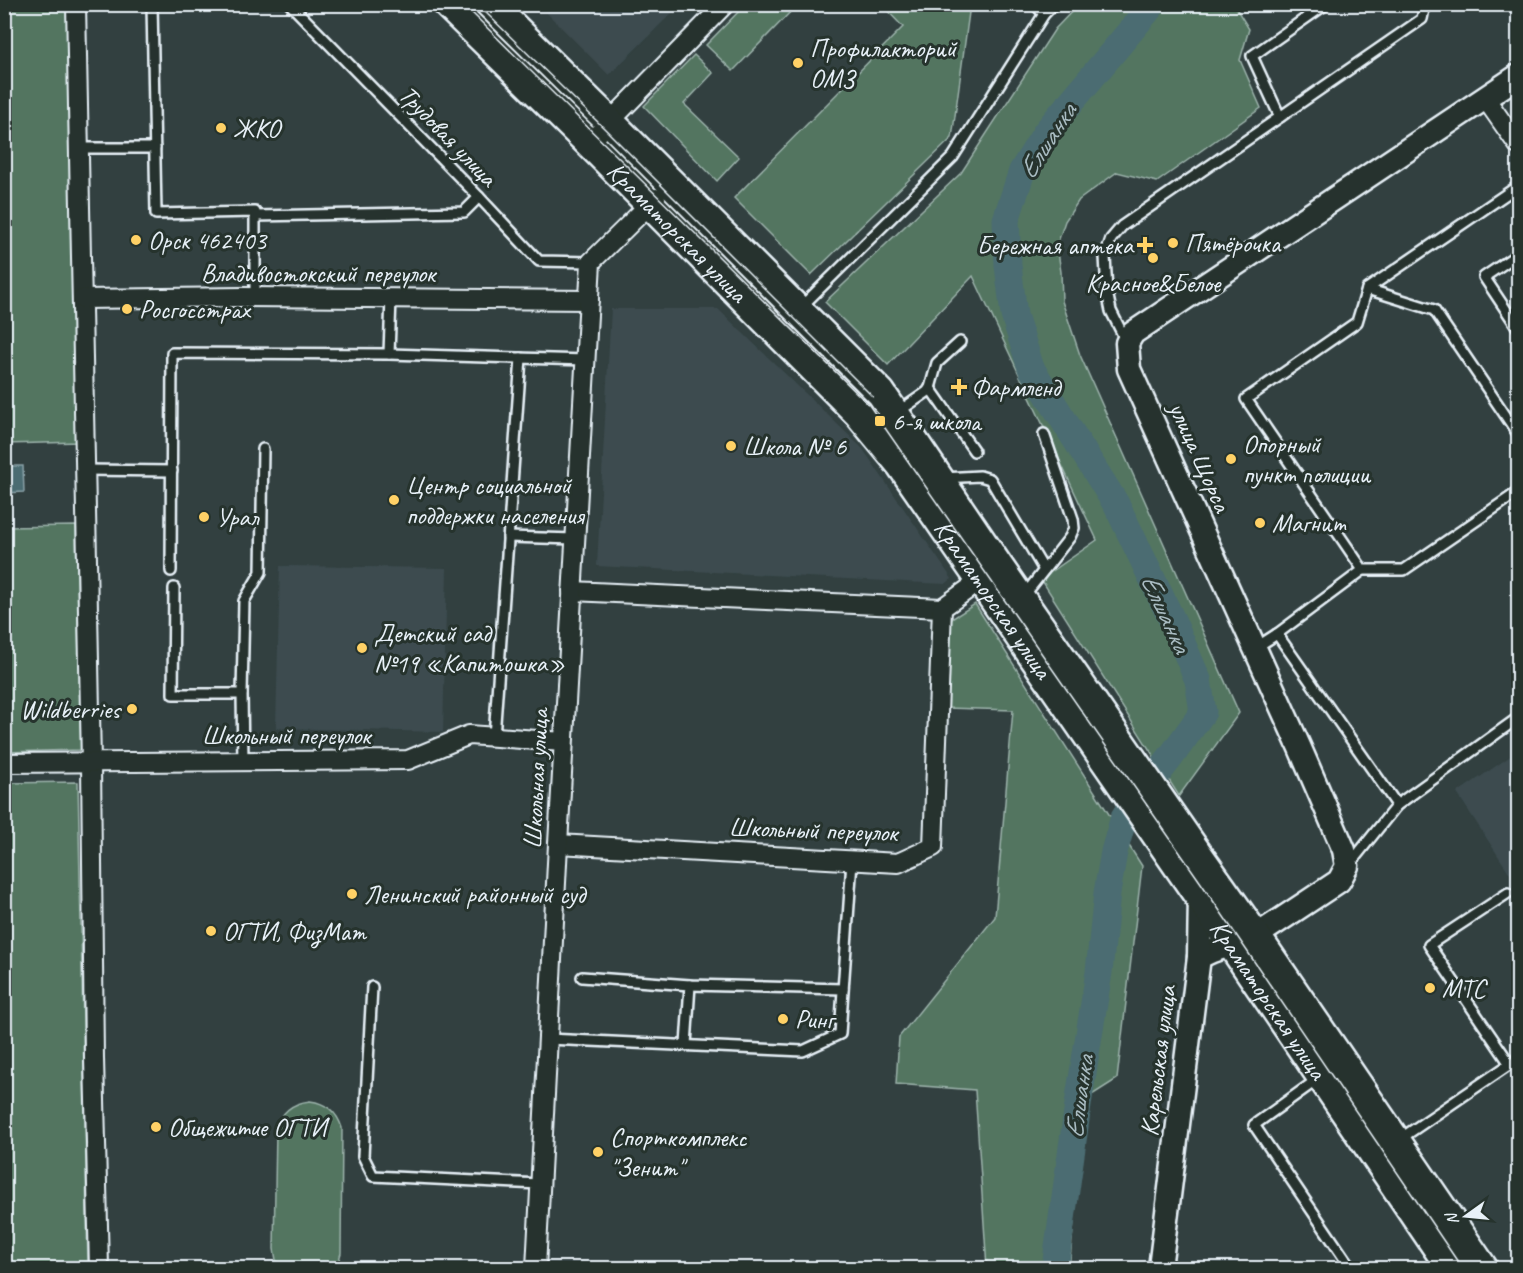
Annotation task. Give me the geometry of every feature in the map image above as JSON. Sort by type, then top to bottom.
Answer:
[{"type":"main road","name":"Краматорская улица","points":[[447,4],[589,143],[865,421],[1024,616],[1162,822],[1200,898],[1244,940]]},
{"type":"main road","name":"Краматорская улица","points":[[490,4],[881,393],[939,478],[990,573]]},
{"type":"main road","name":"Краматорская улица","points":[[1162,822],[1202,860],[1244,940],[1386,1150],[1483,1269]]},
{"type":"main road","name":"Краматорская улица","points":[[1386,1150],[1450,1269]]},
{"type":"street","points":[[76,4],[92,763],[94,1058],[99,1269]]},
{"type":"street","points":[[589,143],[725,4]]},
{"type":"street","points":[[1127,344],[1133,333],[1518,76]]},
{"type":"street","points":[[1485,98],[1518,145]]},
{"type":"street","points":[[591,262],[671,183]]},
{"type":"street","name":"Школьная улица","points":[[536,1269],[591,262]]},
{"type":"street","name":"Владивостокский переулок","points":[[82,299],[255,297],[589,300]]},
{"type":"street","points":[[778,333],[798,310]]},
{"type":"street","name":"улица Щорса","points":[[1127,344],[1129,369],[1344,850],[1347,866]]},
{"type":"street","points":[[572,591],[942,608],[990,573]]},
{"type":"street","name":"Школьный переулок","points":[[558,844],[898,863],[933,847],[942,608]]},
{"type":"street","name":"Школьный переулок","points":[[4,763],[408,760],[469,735],[563,742]]},
{"type":"street","name":"Карельская улица","points":[[1160,1269],[1199,957],[1202,860]]},
{"type":"street","points":[[1199,957],[1244,940],[1339,881],[1347,866]]},
{"type":"lane","points":[[152,4],[156,214],[255,212],[255,297]]},
{"type":"lane","name":"Трудовая улица","points":[[290,4],[539,261],[591,262]]},
{"type":"lane","points":[[1035,4],[1044,14]]},
{"type":"lane","points":[[798,310],[953,158],[1044,14],[1054,4]]},
{"type":"lane","points":[[1280,117],[1252,56],[1326,4]]},
{"type":"lane","points":[[1127,344],[1111,311],[1107,292],[1105,256],[1111,239],[1122,226],[1422,20],[1425,4]]},
{"type":"lane","points":[[79,148],[155,148]]},
{"type":"lane","points":[[1363,570],[1246,399],[1357,322],[1367,289],[1518,186]]},
{"type":"lane","points":[[255,216],[464,212],[479,197]]},
{"type":"lane","points":[[1518,254],[1484,277],[1518,328]]},
{"type":"lane","points":[[1367,289],[1434,310],[1518,434]]},
{"type":"lane","points":[[389,354],[391,298]]},
{"type":"lane","points":[[896,414],[927,392],[937,363],[960,342]]},
{"type":"lane","points":[[171,571],[172,353],[389,354],[586,360]]},
{"type":"lane","points":[[494,737],[521,358]]},
{"type":"lane","points":[[930,387],[974,451]]},
{"type":"lane","points":[[1024,616],[1044,570],[1070,537],[1074,528],[1044,434]]},
{"type":"lane","points":[[243,761],[244,601],[261,572],[263,449]]},
{"type":"lane","points":[[85,470],[172,471]]},
{"type":"lane","points":[[939,478],[980,476],[990,479],[1044,570]]},
{"type":"lane","points":[[1255,648],[1363,570],[1404,570],[1518,492]]},
{"type":"lane","points":[[508,537],[575,540]]},
{"type":"lane","points":[[174,588],[173,694],[242,694]]},
{"type":"lane","points":[[1277,634],[1397,805]]},
{"type":"lane","points":[[1347,866],[1397,805],[1518,718]]},
{"type":"lane","points":[[548,1039],[803,1051],[840,1034],[852,861]]},
{"type":"lane","points":[[1386,1150],[1514,1064],[1429,945],[1508,893]]},
{"type":"lane","points":[[582,977],[690,985],[843,989]]},
{"type":"lane","points":[[686,1046],[690,985]]},
{"type":"lane","points":[[372,987],[363,1156],[373,1176],[540,1184]]},
{"type":"lane","points":[[1331,1069],[1254,1125],[1351,1269]]},
{"type":"shaded area","points":[[539,5],[680,5],[609,75]]},
{"type":"shaded area","name":"Школа № 6","points":[[611,309],[718,309],[862,448],[952,579],[945,584],[597,566]]},
{"type":"shaded area","name":"Детский сад №19 «Капитошка»","points":[[280,566],[447,568],[443,732],[276,728]]},
{"type":"shaded area","points":[[1518,751],[1518,886],[1457,793]]},
{"type":"green space","points":[[4,5],[68,5],[79,442],[5,444]]},
{"type":"green space","points":[[745,5],[797,5],[733,71],[706,45]]},
{"type":"green space","points":[[882,5],[970,5],[952,138],[811,275],[734,198],[903,27]]},
{"type":"green space","points":[[1078,5],[1234,5],[1249,29],[1240,60],[1261,108],[1157,182],[1117,172],[1079,200],[1065,221],[1057,245],[1062,301],[1080,355],[1239,713],[1179,796],[1041,579],[1097,540],[973,276],[888,365],[825,302],[961,173],[1055,29]]},
{"type":"green space","points":[[694,55],[713,73],[684,104],[739,157],[717,181],[644,106]]},
{"type":"green space","points":[[76,526],[81,750],[5,752],[5,527]]},
{"type":"green space","points":[[975,604],[1142,866],[1117,1079],[1087,1098],[1069,1268],[987,1268],[975,1090],[896,1084],[899,1037],[995,917],[1013,710],[946,708],[950,620]]},
{"type":"green space","points":[[78,782],[88,1268],[5,1268],[5,783]]},
{"type":"green space","points":[[310,1101],[330,1109],[342,1128],[341,1253],[334,1268],[282,1268],[276,1260],[274,1249],[276,1130],[280,1119],[288,1110]]},
{"type":"water","points":[[5,466],[23,466],[24,492],[5,493]]},
{"type":"waterway","name":"Елшанка","points":[[1055,1268],[1099,972],[1107,893],[1114,852],[1124,817],[1203,712],[1198,680],[1173,622],[1116,504],[1031,368],[1014,315],[1006,220],[1022,171],[1046,132],[1153,4]]},
{"type":"tram line","points":[[463,4],[869,405],[1201,883],[1462,1268]]},
{"type":"tram line","points":[[477,4],[873,397]]},
{"type":"place","name":"Профилакторий ОМЗ","points":[[798,63]]},
{"type":"place","name":"ЖКО","points":[[221,128]]},
{"type":"place","name":"Орск 462403","points":[[136,240]]},
{"type":"place","name":"Пятёрочка","points":[[1173,243]]},
{"type":"place","name":"Бережная аптека","points":[[1145,245]]},
{"type":"place","name":"Красное&Белое","points":[[1153,258]]},
{"type":"place","name":"Росгосстрах","points":[[127,309]]},
{"type":"place","name":"Фармленд","points":[[959,387]]},
{"type":"place","name":"6-я школа","points":[[880,421]]},
{"type":"place","name":"Школа № 6","points":[[731,446]]},
{"type":"place","name":"Опорный пункт полиции","points":[[1231,459]]},
{"type":"place","name":"Центр социальной поддержки населения","points":[[394,500]]},
{"type":"place","name":"Урал","points":[[204,517]]},
{"type":"place","name":"Магнит","points":[[1260,523]]},
{"type":"place","name":"Детский сад №19 «Капитошка»","points":[[362,648]]},
{"type":"place","name":"Wildberries","points":[[132,709]]},
{"type":"place","name":"Ленинский районный суд","points":[[352,894]]},
{"type":"place","name":"ОГТИ, ФизМат","points":[[211,931]]},
{"type":"place","name":"МТС","points":[[1430,988]]},
{"type":"place","name":"Ринг","points":[[783,1019]]},
{"type":"place","name":"Общежитие ОГТИ","points":[[156,1127]]},
{"type":"place","name":"Спорткомплекс \"Зенит\"","points":[[598,1152]]}]
